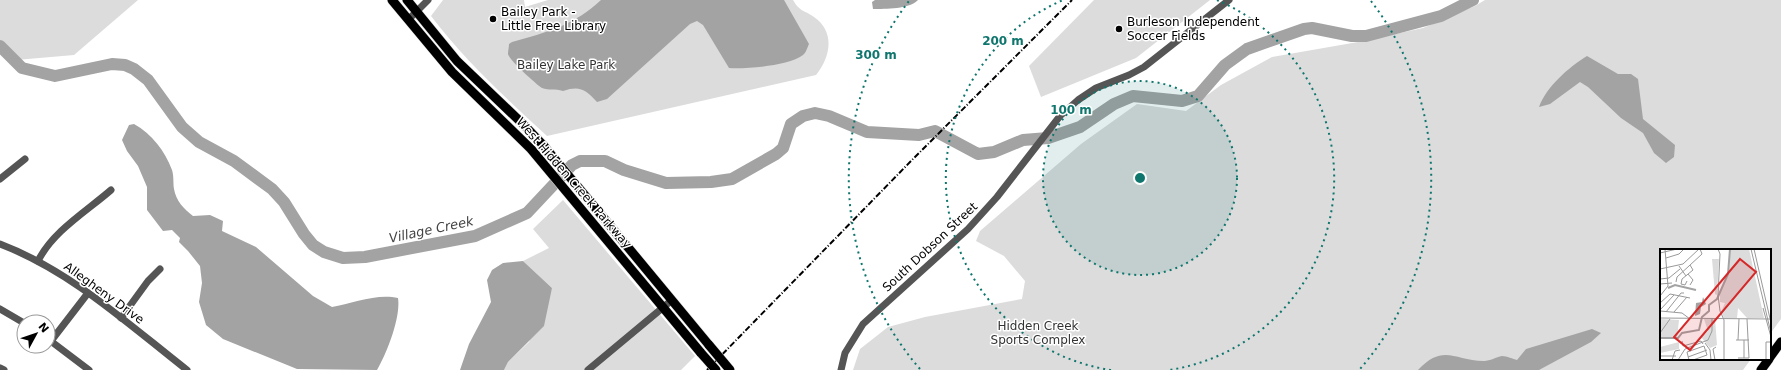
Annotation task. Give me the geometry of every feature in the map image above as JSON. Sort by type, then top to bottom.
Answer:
[{"type":"main road","name":"West Hidden Creek Parkway","points":[[392,0],[447,67],[495,112],[531,149],[716,370]]},
{"type":"main road","name":"West Hidden Creek Parkway","points":[[407,0],[457,61],[504,105],[544,146],[730,370]]},
{"type":"main road","points":[[1771,355],[1781,342]]},
{"type":"main road","points":[[1761,370],[1768,360]]},
{"type":"street","points":[[408,20],[428,0]]},
{"type":"street","name":"South Dobson Street","points":[[841,370],[845,353],[863,324],[968,229],[997,197],[1053,126],[1078,100],[1096,88],[1129,75],[1144,67],[1229,0]]},
{"type":"street","points":[[0,179],[25,159]]},
{"type":"street","points":[[38,260],[43,251],[60,233],[112,190]]},
{"type":"street","name":"Allegheny Drive","points":[[0,244],[38,260],[69,279],[187,370]]},
{"type":"street","points":[[120,318],[160,269]]},
{"type":"street","points":[[56,333],[88,293]]},
{"type":"street","points":[[588,370],[672,300]]},
{"type":"street","points":[[0,309],[16,318]]},
{"type":"street","points":[[56,345],[89,370]]},
{"type":"street","points":[[0,368],[4,370]]},
{"type":"green space","points":[[0,0],[138,0],[74,55],[16,60],[0,44]]},
{"type":"green space","name":"Bailey Lake Park","points":[[443,0],[524,0],[525,7],[548,0],[793,0],[800,9],[814,17],[826,30],[828,37],[827,53],[825,61],[816,75],[547,136],[472,64],[431,16]]},
{"type":"green space","name":"Burleson Independent Soccer Fields","points":[[1094,0],[1210,0],[1136,58],[1041,97],[1029,66]]},
{"type":"green space","name":"Hidden Creek Sports Complex","points":[[1485,0],[1781,0],[1781,319],[1771,333],[1771,249],[1660,249],[1660,360],[1750,360],[1743,370],[853,370],[860,349],[888,327],[925,317],[1022,299],[1025,281],[1004,256],[976,241],[980,231],[1081,144],[1137,104],[1186,111],[1221,85],[1272,57],[1358,42],[1423,28],[1475,6]]},
{"type":"green space","points":[[563,200],[695,356],[681,370],[504,370],[508,362],[529,342],[552,288],[523,261],[549,248],[533,229]]},
{"type":"shaded area","points":[[601,0],[784,0],[809,44],[803,55],[788,62],[756,67],[729,68],[703,25],[697,21],[690,24],[607,99],[597,102],[589,94],[582,90],[574,88],[563,91],[542,88],[523,72],[508,54],[509,44],[512,42],[560,27],[581,15]]},
{"type":"shaded area","points":[[875,0],[918,0],[903,7],[873,9],[872,2]]},
{"type":"shaded area","points":[[1587,56],[1618,74],[1631,74],[1638,79],[1643,119],[1675,145],[1674,157],[1666,163],[1654,153],[1643,133],[1621,118],[1588,87],[1580,82],[1550,104],[1539,107],[1547,92],[1559,78]]},
{"type":"shaded area","points":[[134,124],[152,138],[166,156],[173,172],[174,189],[177,197],[187,211],[193,216],[210,215],[223,221],[222,231],[256,247],[313,296],[332,307],[365,299],[382,297],[398,298],[395,325],[385,354],[377,370],[297,369],[223,339],[206,325],[199,302],[202,283],[200,266],[179,242],[180,238],[172,230],[163,231],[147,210],[147,187],[138,166],[127,151],[122,140],[129,125]]},
{"type":"shaded area","points":[[523,261],[552,288],[544,326],[508,362],[504,370],[460,370],[469,344],[491,302],[487,280],[492,270],[503,263]]},
{"type":"shaded area","points":[[1592,329],[1601,333],[1591,342],[1539,370],[1418,370],[1435,357],[1442,355],[1484,361],[1502,356],[1517,360],[1526,349]]},
{"type":"waterway","name":"Village Creek","points":[[0,46],[22,68],[55,76],[112,64],[125,65],[134,69],[148,80],[182,127],[199,142],[234,161],[272,189],[284,202],[304,234],[313,245],[324,252],[343,258],[365,257],[475,236],[527,213],[572,165],[580,161],[605,161],[624,170],[666,183],[711,182],[732,179],[776,154],[783,148],[791,124],[803,116],[815,113],[829,116],[867,132],[919,135],[935,131],[978,154],[994,152],[1023,140],[1048,138],[1080,127],[1114,104],[1133,96],[1182,101],[1198,96],[1225,65],[1247,49],[1304,29],[1312,28],[1352,36],[1366,36],[1441,16],[1473,0]]},
{"type":"railway","points":[[707,370],[911,161],[1072,0]]},
{"type":"place","name":"Bailey Park - Little Free Library","points":[[493,19]]},
{"type":"place","name":"Burleson Independent Soccer Fields","points":[[1119,29]]}]
